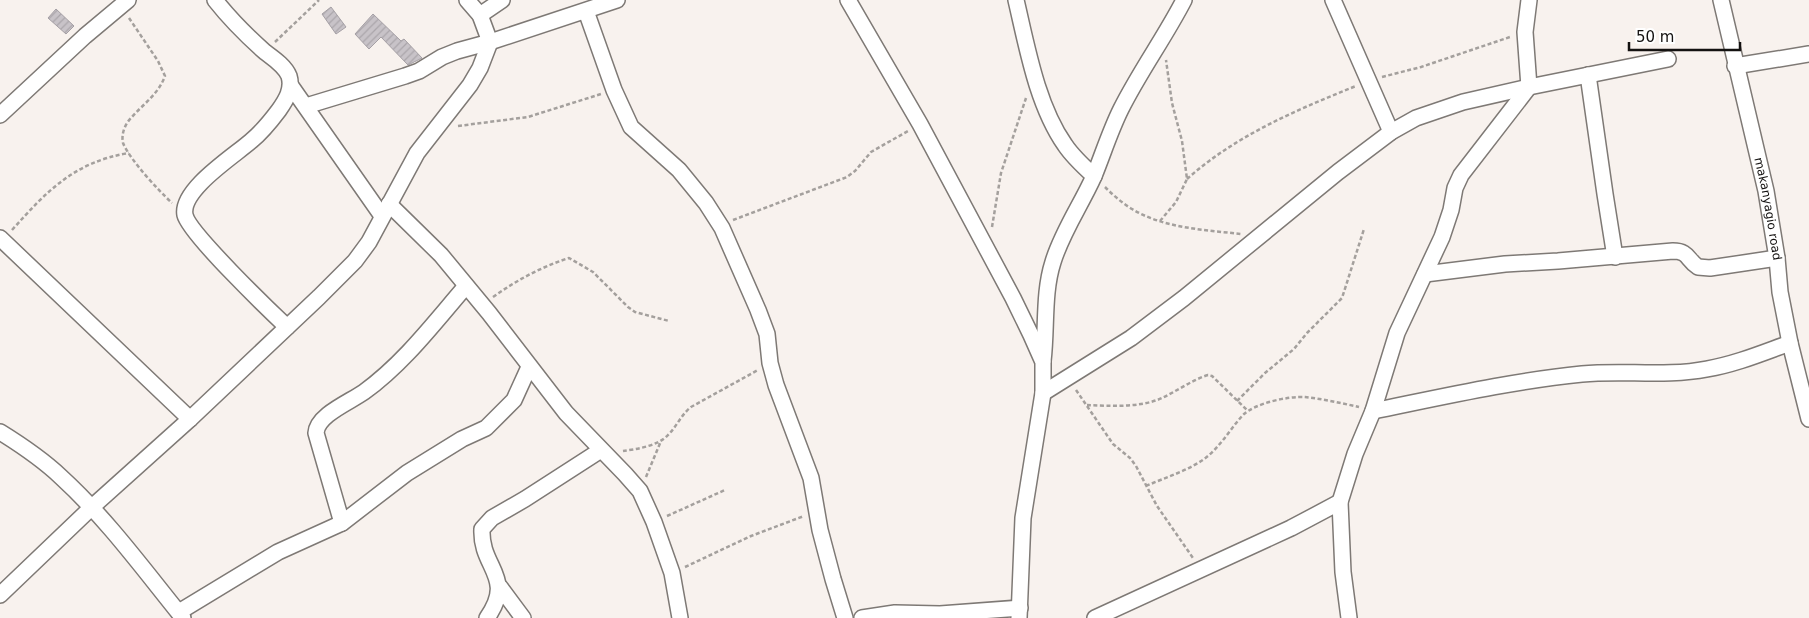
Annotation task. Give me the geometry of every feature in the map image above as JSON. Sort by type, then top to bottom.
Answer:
[{"type":"street","points":[[215,0],[225,13],[280,64],[288,74],[291,86],[385,210],[441,255],[566,413],[640,491],[654,522],[672,573],[680,618]]},
{"type":"street","points":[[0,595],[92,507],[190,419],[355,260],[369,242],[417,153],[480,68],[490,42],[480,15],[467,0]]},
{"type":"street","points":[[480,15],[502,0]]},
{"type":"street","points":[[306,106],[405,76],[450,54],[617,0]]},
{"type":"street","points":[[848,0],[920,124],[1031,335],[1042,362]]},
{"type":"street","points":[[1016,0],[1036,78],[1058,134],[1075,158],[1094,176]]},
{"type":"street","points":[[862,618],[894,614],[1020,613],[1023,518],[1044,393],[1042,362],[1046,338],[1046,307],[1052,262],[1067,227],[1094,176],[1107,137],[1121,109],[1184,0]]},
{"type":"street","points":[[1333,0],[1391,132]]},
{"type":"street","points":[[1347,617],[1342,572],[1340,502],[1397,333],[1449,218],[1455,188],[1461,175],[1529,86],[1525,32],[1529,0]]},
{"type":"street","name":"makanyagio road","points":[[1721,0],[1764,183],[1777,258],[1780,292],[1790,343],[1809,419]]},
{"type":"street","points":[[0,116],[124,3]]},
{"type":"street","points":[[586,11],[614,90],[631,127],[679,170],[706,203],[720,225],[767,334],[770,363],[788,420],[812,478],[817,512],[832,579],[845,618]]},
{"type":"street","points":[[1736,66],[1809,54]]},
{"type":"street","points":[[1044,393],[1131,338],[1184,298],[1338,172],[1391,132],[1416,118],[1463,102],[1529,86],[1668,59]]},
{"type":"street","points":[[1588,75],[1604,194],[1615,257]]},
{"type":"street","points":[[287,327],[195,232],[185,216],[186,202],[192,193],[204,180],[266,127],[286,100],[291,86]]},
{"type":"street","points":[[2,239],[190,419]]},
{"type":"street","points":[[1425,274],[1505,264],[1682,251],[1696,267],[1710,268],[1777,258]]},
{"type":"street","points":[[342,523],[316,432],[316,426],[325,416],[365,391],[396,365],[466,286]]},
{"type":"street","points":[[1372,411],[1472,391],[1581,374],[1705,370],[1739,363],[1790,343]]},
{"type":"street","points":[[0,432],[20,444],[60,476],[92,507],[181,615],[278,552],[342,523],[407,472],[492,424],[514,400],[529,367]]},
{"type":"street","points":[[523,618],[500,587],[495,572],[485,554],[481,536],[482,529],[485,524],[603,452]]},
{"type":"street","points":[[1095,618],[1118,613],[1340,502]]},
{"type":"street","points":[[487,618],[497,600],[500,587]]},
{"type":"path","points":[[265,52],[319,0]]},
{"type":"path","points":[[124,3],[158,60],[165,76],[162,84],[149,101],[130,118],[125,126],[123,141],[129,153],[161,192],[185,216]]},
{"type":"path","points":[[1160,221],[1176,202],[1187,179],[1208,160],[1278,120],[1368,81],[1421,67],[1525,32]]},
{"type":"path","points":[[1162,37],[1172,103],[1182,141],[1187,179]]},
{"type":"path","points":[[987,251],[1002,173],[1026,98],[1036,78]]},
{"type":"path","points":[[436,129],[528,117],[614,90]]},
{"type":"path","points":[[720,225],[847,177],[855,171],[871,152],[920,124]]},
{"type":"path","points":[[2,239],[42,198],[67,176],[104,158],[129,153]]},
{"type":"path","points":[[1094,176],[1132,210],[1160,221],[1201,230],[1260,236]]},
{"type":"path","points":[[1237,401],[1265,373],[1294,349],[1342,298],[1364,228]]},
{"type":"path","points":[[481,304],[536,270],[569,258],[593,272],[628,308],[635,312],[669,321]]},
{"type":"path","points":[[603,452],[636,449],[660,441],[668,436],[683,414],[691,407],[770,363]]},
{"type":"path","points":[[1087,405],[1107,406],[1147,402],[1165,396],[1208,375],[1212,376],[1248,411]]},
{"type":"path","points":[[1067,378],[1113,444],[1130,458],[1157,506],[1201,570]]},
{"type":"path","points":[[1146,486],[1196,464],[1207,457],[1222,443],[1248,411],[1267,403],[1304,397],[1372,411]]},
{"type":"path","points":[[640,491],[660,441]]},
{"type":"path","points":[[654,522],[725,490]]},
{"type":"path","points":[[672,573],[751,536],[785,522],[817,512]]},
{"type":"building","points":[[331,7],[346,27],[336,34],[322,14]]},
{"type":"building","points":[[56,9],[74,26],[66,34],[48,18]]},
{"type":"building","points":[[373,14],[401,41],[404,39],[422,58],[408,65],[381,37],[369,49],[355,34]]}]
